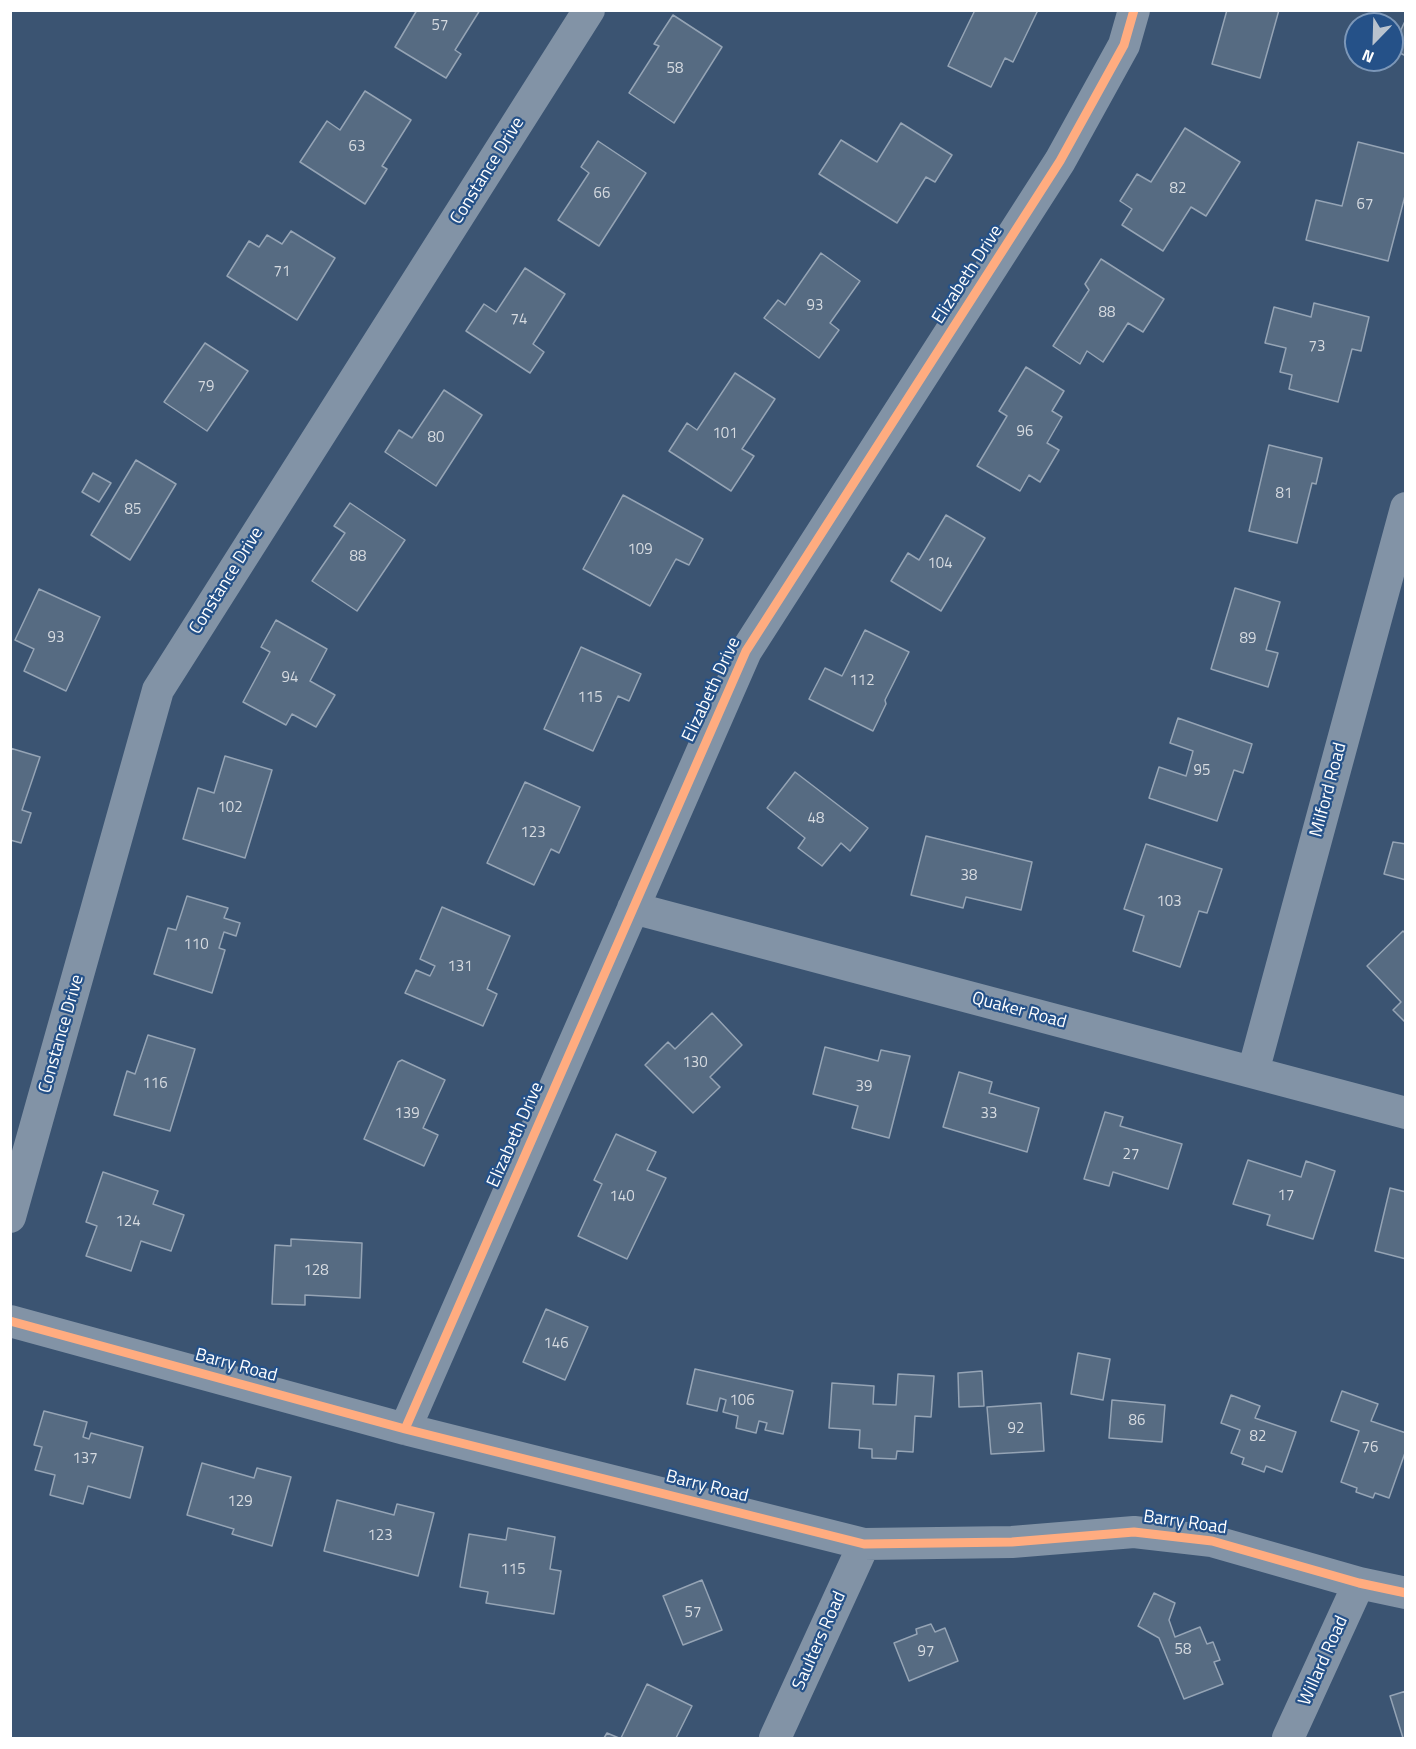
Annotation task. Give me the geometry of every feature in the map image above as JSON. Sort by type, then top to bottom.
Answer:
[{"type":"street","name":"Constance Drive","points":[[10,1217],[158,690],[590,10]]},
{"type":"street","name":"Elizabeth Drive","points":[[405,1429],[746,651],[1060,161],[1124,45],[1134,10]]},
{"type":"street","name":"Milford Road","points":[[1253,1072],[1406,508]]},
{"type":"street","name":"Quaker Road","points":[[633,908],[1406,1113]]},
{"type":"street","name":"Barry Road","points":[[10,1321],[405,1429],[864,1544],[1012,1542],[1134,1532],[1212,1541],[1359,1583],[1406,1593]]},
{"type":"street","name":"Saulters Road","points":[[775,1738],[864,1544]]},
{"type":"street","name":"Willard Road","points":[[1288,1738],[1359,1583]]},
{"type":"building","points":[[417,10],[480,10],[455,50],[461,54],[446,78],[395,47]]},
{"type":"building","points":[[975,10],[1038,10],[1013,62],[1005,58],[991,87],[948,66]]},
{"type":"building","points":[[1227,10],[1279,10],[1260,78],[1212,64]]},
{"type":"building","points":[[673,15],[722,47],[674,123],[629,93],[659,46],[654,44]]},
{"type":"building","points":[[1406,19],[1406,56],[1404,55]]},
{"type":"building","points":[[365,91],[411,120],[382,166],[387,169],[365,204],[300,162],[327,121],[340,130]]},
{"type":"building","points":[[901,123],[952,155],[935,182],[926,177],[897,223],[819,174],[841,140],[877,162]]},
{"type":"building","points":[[1185,128],[1240,162],[1206,216],[1191,207],[1163,251],[1122,225],[1132,209],[1120,201],[1137,174],[1151,182]]},
{"type":"building","points":[[598,141],[646,173],[599,246],[558,220],[589,173],[581,167]]},
{"type":"building","points":[[1358,142],[1406,154],[1406,192],[1388,261],[1306,240],[1316,200],[1342,206]]},
{"type":"building","points":[[291,231],[335,258],[297,320],[227,276],[249,241],[259,247],[267,235],[282,244]]},
{"type":"building","points":[[821,253],[860,281],[830,323],[839,330],[819,358],[764,318],[778,300],[785,305]]},
{"type":"building","points":[[1101,259],[1164,299],[1143,332],[1128,323],[1103,362],[1087,351],[1080,364],[1053,346],[1089,290],[1085,284]]},
{"type":"building","points":[[525,268],[565,294],[533,344],[544,352],[530,373],[466,331],[484,304],[496,312]]},
{"type":"building","points":[[1314,303],[1369,317],[1361,351],[1352,349],[1338,402],[1289,389],[1292,375],[1280,372],[1286,348],[1265,343],[1274,307],[1311,317]]},
{"type":"building","points":[[205,343],[248,371],[207,431],[164,402]]},
{"type":"building","points":[[1026,367],[1064,391],[1052,411],[1062,417],[1047,443],[1059,450],[1040,482],[1029,475],[1020,491],[977,466],[1007,416],[999,411]]},
{"type":"building","points":[[735,373],[775,399],[742,449],[754,456],[731,491],[669,451],[687,423],[697,430]]},
{"type":"building","points":[[444,390],[482,415],[436,486],[385,452],[399,430],[412,438]]},
{"type":"building","points":[[1269,445],[1322,458],[1316,484],[1312,483],[1297,543],[1249,531]]},
{"type":"building","points":[[136,460],[176,484],[130,560],[91,535]]},
{"type":"building","points":[[93,473],[111,483],[99,502],[82,492]]},
{"type":"building","points":[[623,495],[703,539],[689,565],[676,559],[650,606],[583,569]]},
{"type":"building","points":[[350,503],[405,540],[357,611],[312,581],[345,533],[334,526]]},
{"type":"building","points":[[946,515],[985,538],[941,611],[891,581],[908,553],[919,560]]},
{"type":"building","points":[[1235,588],[1280,602],[1266,650],[1278,653],[1268,687],[1211,669]]},
{"type":"building","points":[[39,589],[100,617],[66,691],[24,671],[34,649],[15,640]]},
{"type":"building","points":[[276,620],[327,649],[310,681],[335,695],[316,727],[292,714],[286,725],[243,702],[270,652],[261,647]]},
{"type":"building","points":[[865,630],[909,652],[885,700],[886,704],[873,731],[809,699],[825,668],[842,676]]},
{"type":"building","points":[[581,647],[641,674],[629,701],[618,696],[593,751],[544,729]]},
{"type":"building","points":[[1178,718],[1252,744],[1243,773],[1234,770],[1217,821],[1149,798],[1159,767],[1186,776],[1193,751],[1170,743]]},
{"type":"building","points":[[10,748],[40,757],[22,810],[31,813],[21,843],[10,840]]},
{"type":"building","points":[[225,756],[272,770],[245,858],[183,839],[198,788],[214,793]]},
{"type":"building","points":[[795,772],[868,828],[850,851],[841,843],[822,866],[798,848],[805,838],[767,808]]},
{"type":"building","points":[[525,782],[580,807],[559,853],[551,849],[534,885],[487,863]]},
{"type":"building","points":[[926,836],[1032,862],[1021,910],[966,897],[963,908],[911,895]]},
{"type":"building","points":[[1393,842],[1406,844],[1406,880],[1384,874]]},
{"type":"building","points":[[1146,844],[1222,869],[1207,913],[1199,911],[1180,967],[1133,951],[1144,916],[1124,909]]},
{"type":"building","points":[[187,896],[228,908],[224,918],[240,923],[236,936],[224,932],[219,948],[225,950],[212,993],[154,974],[168,928],[176,930]]},
{"type":"building","points":[[442,907],[510,936],[487,989],[497,994],[483,1026],[405,993],[416,970],[430,976],[435,966],[420,959]]},
{"type":"building","points":[[1403,931],[1406,934],[1406,1023],[1393,1010],[1401,1002],[1367,966]]},
{"type":"building","points":[[712,1013],[742,1045],[710,1077],[720,1087],[693,1113],[645,1065],[668,1042],[675,1049]]},
{"type":"building","points":[[148,1035],[195,1049],[170,1131],[114,1115],[127,1071],[135,1074]]},
{"type":"building","points":[[825,1047],[878,1061],[881,1050],[910,1056],[889,1138],[852,1128],[858,1106],[813,1094]]},
{"type":"building","points":[[402,1060],[445,1080],[423,1128],[438,1135],[424,1166],[364,1139],[398,1062]]},
{"type":"building","points":[[959,1072],[992,1082],[989,1093],[1039,1108],[1027,1152],[943,1127]]},
{"type":"building","points":[[1105,1112],[1123,1117],[1120,1126],[1182,1144],[1168,1189],[1113,1172],[1109,1186],[1084,1179]]},
{"type":"building","points":[[616,1134],[656,1152],[647,1170],[666,1178],[627,1259],[578,1236],[602,1184],[594,1180]]},
{"type":"building","points":[[1248,1160],[1301,1177],[1306,1161],[1335,1171],[1313,1239],[1267,1225],[1270,1215],[1233,1204]]},
{"type":"building","points":[[103,1172],[158,1191],[153,1204],[184,1215],[171,1251],[141,1241],[131,1271],[86,1256],[97,1226],[86,1222]]},
{"type":"building","points":[[1390,1188],[1406,1192],[1406,1259],[1375,1251]]},
{"type":"building","points":[[291,1239],[362,1243],[360,1298],[305,1295],[305,1305],[272,1304],[275,1245],[291,1246]]},
{"type":"building","points":[[546,1309],[588,1327],[565,1380],[523,1362]]},
{"type":"building","points":[[1078,1353],[1110,1359],[1103,1400],[1071,1394]]},
{"type":"building","points":[[695,1369],[793,1391],[783,1434],[765,1430],[767,1423],[759,1421],[756,1433],[736,1428],[738,1416],[723,1412],[726,1400],[720,1398],[717,1411],[687,1404]]},
{"type":"building","points":[[982,1371],[984,1406],[959,1407],[958,1373]]},
{"type":"building","points":[[898,1374],[934,1376],[931,1417],[915,1416],[913,1452],[897,1451],[896,1459],[872,1458],[872,1449],[859,1448],[860,1430],[829,1428],[832,1383],[874,1386],[873,1404],[896,1405]]},
{"type":"building","points":[[1342,1391],[1378,1404],[1371,1421],[1406,1433],[1406,1450],[1389,1498],[1375,1493],[1373,1498],[1356,1492],[1357,1488],[1341,1482],[1359,1431],[1331,1421]]},
{"type":"building","points":[[1231,1395],[1260,1406],[1255,1418],[1296,1432],[1282,1472],[1266,1466],[1264,1472],[1242,1464],[1244,1458],[1231,1453],[1240,1430],[1221,1423]]},
{"type":"building","points":[[1112,1400],[1165,1405],[1162,1442],[1109,1438]]},
{"type":"building","points":[[1041,1403],[1044,1451],[991,1454],[987,1407]]},
{"type":"building","points":[[44,1411],[87,1422],[83,1437],[89,1439],[91,1433],[143,1447],[130,1498],[88,1486],[83,1504],[50,1495],[55,1475],[35,1470],[42,1447],[34,1445]]},
{"type":"building","points":[[202,1463],[254,1478],[257,1468],[291,1477],[272,1546],[232,1534],[234,1529],[187,1515]]},
{"type":"building","points":[[337,1500],[394,1515],[397,1504],[434,1513],[418,1576],[324,1551]]},
{"type":"building","points":[[508,1528],[555,1537],[550,1569],[561,1571],[554,1614],[486,1603],[488,1592],[460,1587],[469,1534],[506,1540]]},
{"type":"building","points":[[702,1580],[722,1630],[683,1645],[663,1596]]},
{"type":"building","points":[[1154,1593],[1175,1603],[1169,1620],[1175,1637],[1200,1627],[1207,1644],[1213,1642],[1220,1660],[1214,1662],[1223,1684],[1184,1699],[1159,1638],[1138,1626]]},
{"type":"building","points":[[931,1624],[935,1632],[945,1628],[958,1661],[909,1681],[894,1643],[917,1634],[916,1629]]},
{"type":"building","points":[[647,1684],[692,1706],[676,1738],[621,1738]]},
{"type":"building","points":[[1406,1691],[1406,1738],[1403,1738],[1390,1696]]},
{"type":"building","points":[[607,1733],[619,1738],[604,1738]]},
{"type":"cycle path","points":[[405,1429],[746,651],[1060,161],[1124,45],[1134,10]]},
{"type":"cycle path","points":[[10,1321],[405,1429],[864,1544],[1012,1542],[1134,1532],[1212,1541],[1359,1583],[1406,1593]]}]
